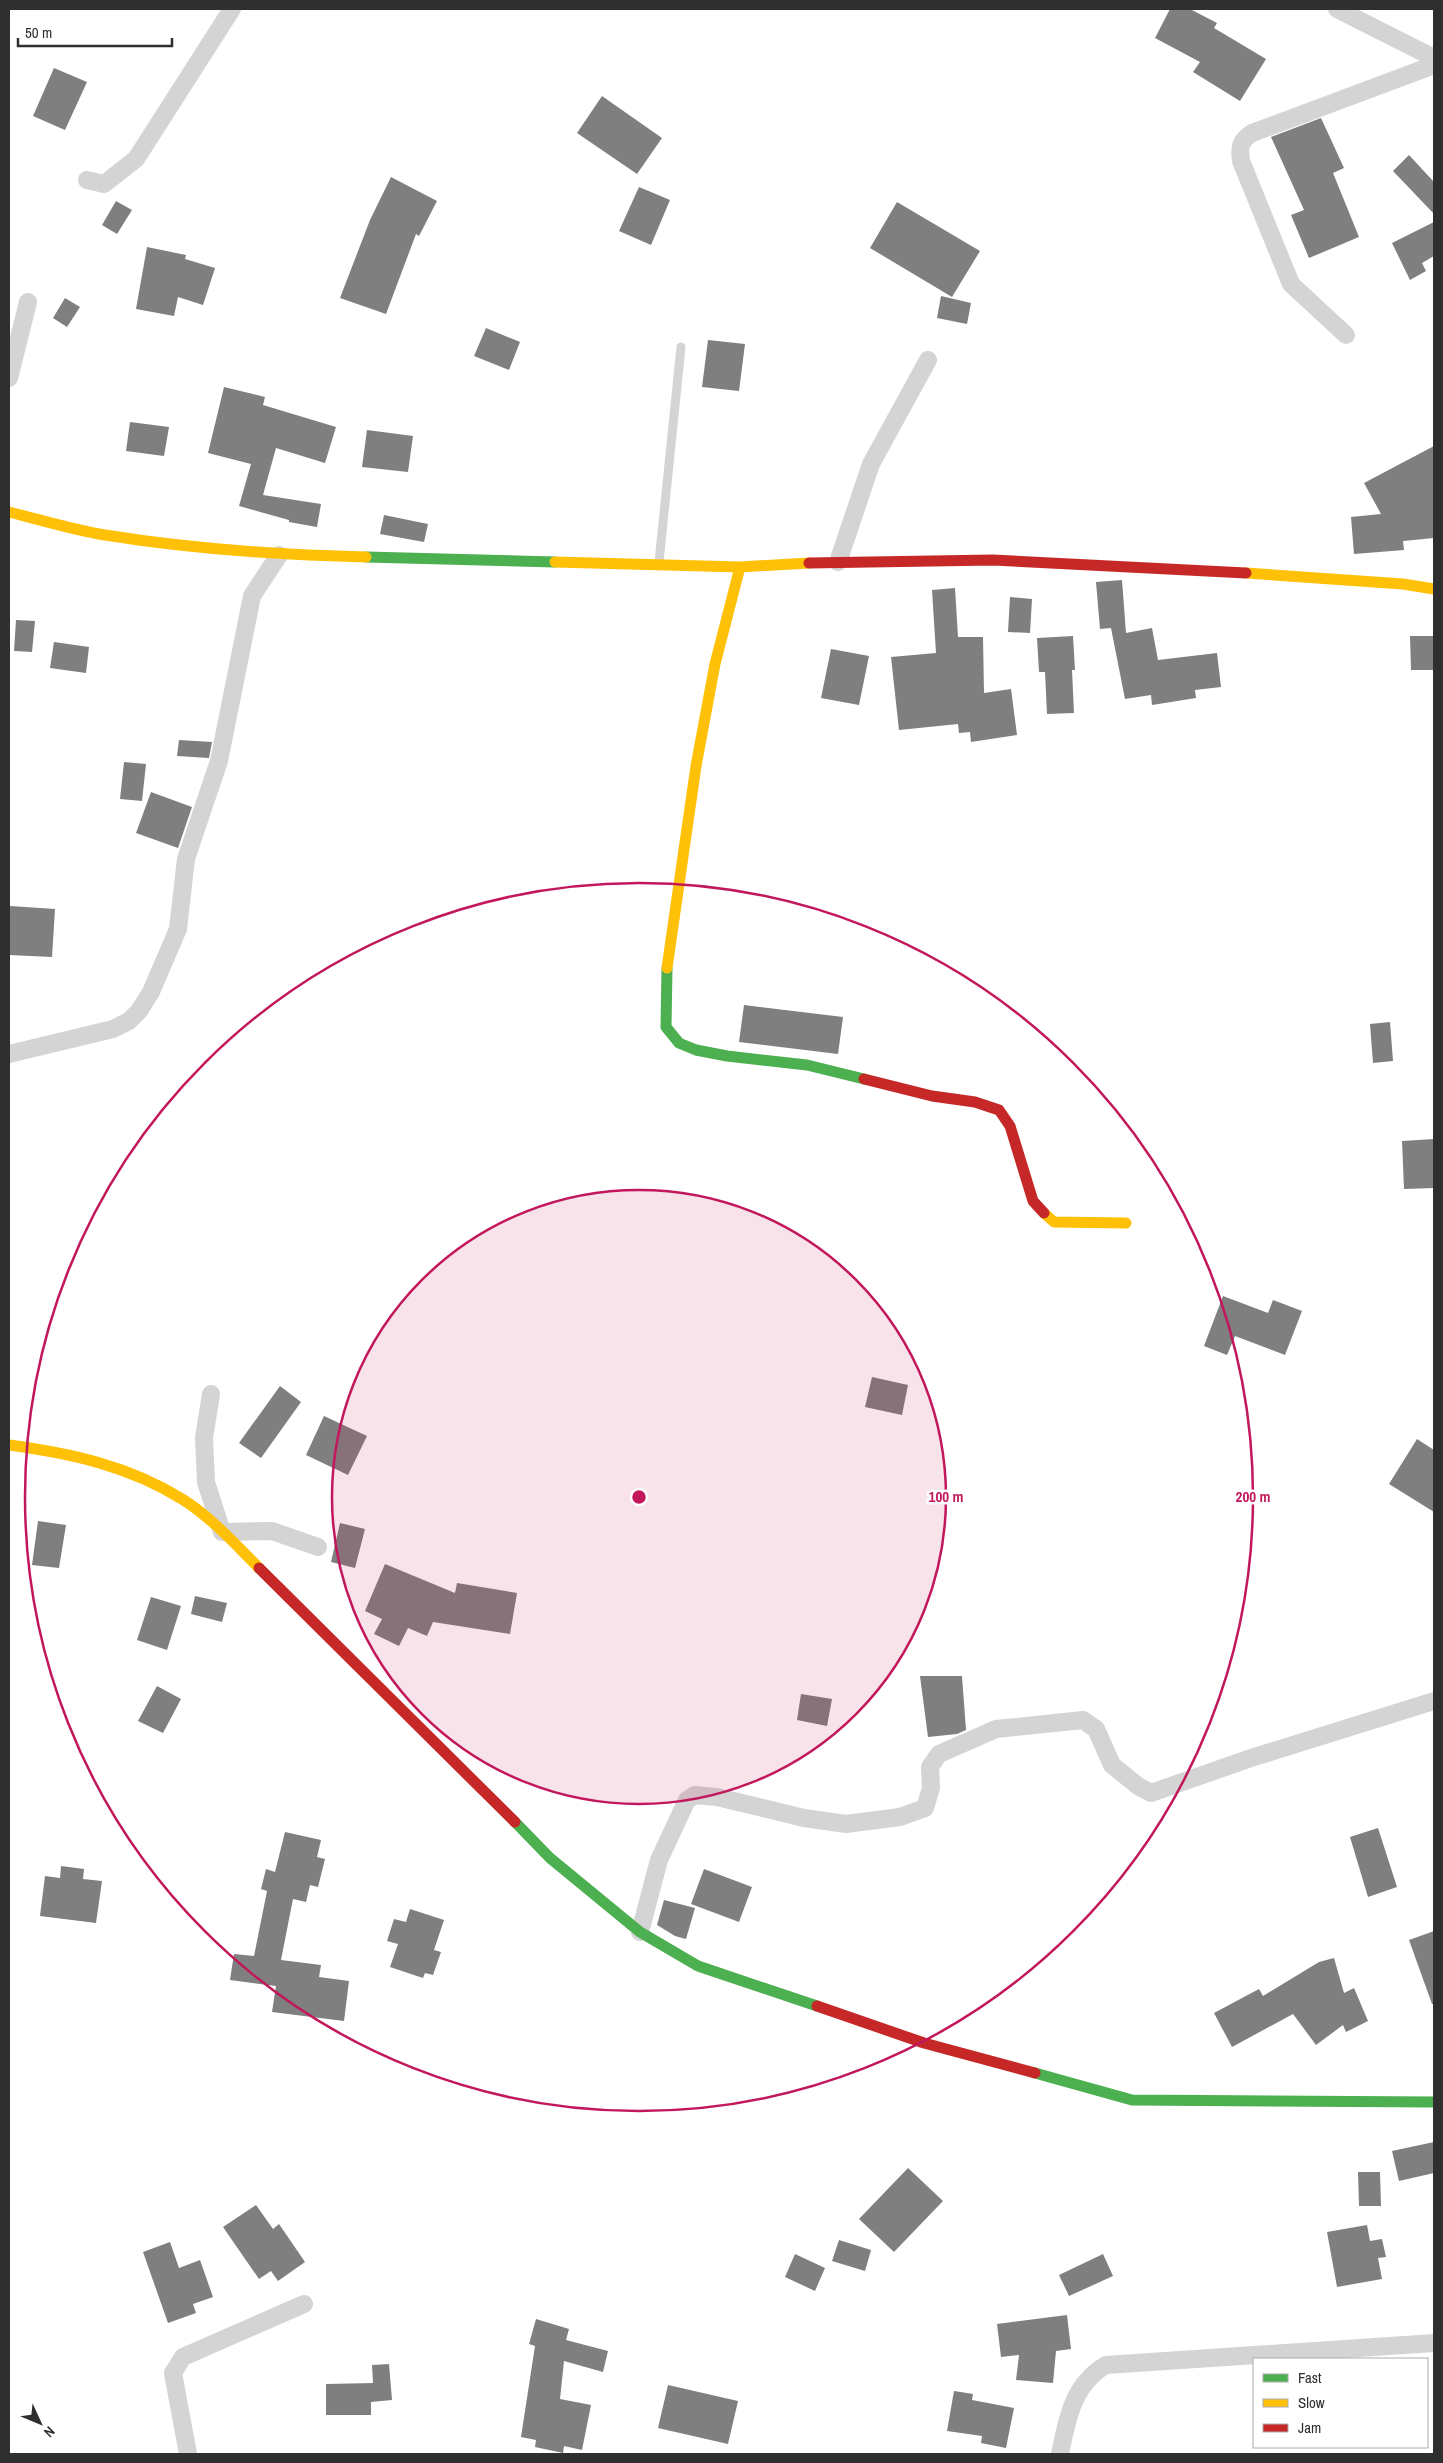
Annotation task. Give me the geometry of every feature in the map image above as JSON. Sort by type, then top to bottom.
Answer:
[{"type":"street","points":[[87,180],[104,184],[136,159],[232,9]]},
{"type":"street","points":[[1337,9],[1434,58]]},
{"type":"street","points":[[1346,335],[1291,284],[1247,178],[1239,148],[1244,138],[1252,134],[1434,65]]},
{"type":"street","points":[[9,378],[28,302]]},
{"type":"street","points":[[838,562],[871,464],[928,360]]},
{"type":"street","points":[[9,512],[103,535],[192,547],[280,555],[740,567],[838,562],[992,560],[1206,570],[1403,584],[1434,590]]},
{"type":"street","points":[[9,1054],[113,1029],[129,1021],[139,1011],[151,992],[178,929],[186,859],[219,761],[252,596],[280,555]]},
{"type":"street","points":[[740,567],[716,664],[696,766],[667,966],[666,1027],[679,1043],[730,1058],[771,1060],[806,1065],[852,1075],[891,1088],[966,1101],[1000,1111],[1009,1124],[1024,1182],[1034,1203],[1054,1222],[1126,1223]]},
{"type":"street","points":[[211,1394],[204,1438],[206,1482],[222,1532]]},
{"type":"street","points":[[9,1445],[54,1451],[128,1471],[184,1500],[222,1532],[322,1628],[550,1858],[640,1932],[698,1966],[924,2042],[1132,2100],[1434,2102]]},
{"type":"street","points":[[222,1532],[272,1531],[318,1548]]},
{"type":"street","points":[[640,1932],[658,1860],[687,1800],[695,1796],[717,1798],[804,1818],[846,1824],[900,1818],[925,1808],[931,1788],[930,1767],[939,1754],[996,1729],[1083,1720],[1096,1729],[1112,1765],[1138,1786],[1151,1793],[1251,1758],[1434,1701]]},
{"type":"street","points":[[188,2454],[173,2373],[174,2368],[184,2357],[304,2304]]},
{"type":"street","points":[[1060,2454],[1068,2414],[1081,2388],[1092,2373],[1106,2365],[1434,2343]]},
{"type":"lane","points":[[659,565],[681,347]]},
{"type":"building","points":[[1170,9],[1190,9],[1217,23],[1214,28],[1266,59],[1240,101],[1193,72],[1200,62],[1155,38]]},
{"type":"building","points":[[54,68],[87,82],[65,130],[33,116]]},
{"type":"building","points":[[602,96],[662,138],[637,174],[577,133]]},
{"type":"building","points":[[1321,118],[1344,168],[1333,173],[1359,237],[1309,258],[1291,215],[1304,210],[1271,137]]},
{"type":"building","points":[[1409,155],[1434,182],[1434,214],[1393,171]]},
{"type":"building","points":[[391,177],[437,201],[419,236],[416,234],[386,314],[340,298],[370,220]]},
{"type":"building","points":[[639,187],[670,200],[651,245],[619,231]]},
{"type":"building","points":[[116,201],[132,210],[117,234],[102,225]]},
{"type":"building","points":[[897,202],[980,251],[952,297],[870,248]]},
{"type":"building","points":[[1434,222],[1434,256],[1422,263],[1426,271],[1410,280],[1392,243]]},
{"type":"building","points":[[147,247],[186,255],[185,259],[215,268],[203,305],[178,297],[174,316],[136,309]]},
{"type":"building","points":[[941,296],[971,303],[967,324],[937,318]]},
{"type":"building","points":[[65,298],[80,307],[67,327],[53,318]]},
{"type":"building","points":[[486,328],[520,342],[509,370],[474,356]]},
{"type":"building","points":[[708,340],[745,344],[739,391],[702,387]]},
{"type":"building","points":[[224,387],[265,397],[263,405],[336,427],[325,463],[276,448],[263,495],[321,504],[317,527],[289,522],[289,520],[239,506],[251,464],[208,453]]},
{"type":"building","points":[[130,422],[169,427],[164,456],[126,451]]},
{"type":"building","points":[[367,430],[413,436],[408,472],[362,467]]},
{"type":"building","points":[[1434,446],[1434,538],[1403,541],[1404,550],[1354,554],[1351,517],[1381,514],[1364,483]]},
{"type":"building","points":[[384,515],[428,524],[424,542],[380,534]]},
{"type":"building","points":[[1122,580],[1126,633],[1152,628],[1158,660],[1217,653],[1221,687],[1195,690],[1196,698],[1152,705],[1151,695],[1125,699],[1111,628],[1100,629],[1096,582]]},
{"type":"building","points":[[955,588],[958,637],[983,637],[984,693],[1011,689],[1017,735],[971,742],[970,732],[959,733],[958,724],[899,730],[891,657],[936,653],[932,590]]},
{"type":"building","points":[[1010,597],[1032,599],[1030,633],[1008,632]]},
{"type":"building","points":[[16,620],[35,621],[32,652],[14,651]]},
{"type":"building","points":[[1073,636],[1075,670],[1072,670],[1074,713],[1047,714],[1045,672],[1039,672],[1037,638]]},
{"type":"building","points":[[1410,636],[1434,636],[1434,670],[1411,670]]},
{"type":"building","points":[[54,642],[89,647],[86,673],[50,668]]},
{"type":"building","points":[[831,649],[869,656],[859,705],[821,698]]},
{"type":"building","points":[[179,740],[212,742],[209,758],[177,756]]},
{"type":"building","points":[[124,762],[146,764],[142,801],[120,799]]},
{"type":"building","points":[[151,792],[192,807],[178,848],[136,833]]},
{"type":"building","points":[[10,906],[55,909],[52,957],[9,955]]},
{"type":"building","points":[[744,1005],[843,1017],[838,1054],[739,1042]]},
{"type":"building","points":[[1390,1022],[1393,1061],[1373,1063],[1370,1024]]},
{"type":"building","points":[[1434,1139],[1434,1188],[1404,1189],[1402,1141]]},
{"type":"building","points":[[1223,1296],[1268,1313],[1273,1300],[1302,1311],[1285,1355],[1235,1336],[1227,1355],[1204,1346]]},
{"type":"building","points":[[872,1377],[908,1385],[902,1415],[865,1407]]},
{"type":"building","points":[[280,1386],[301,1402],[261,1458],[239,1443]]},
{"type":"building","points":[[324,1416],[367,1436],[348,1475],[306,1455]]},
{"type":"building","points":[[1417,1439],[1434,1450],[1434,1512],[1389,1484]]},
{"type":"building","points":[[38,1521],[66,1525],[59,1568],[32,1565]]},
{"type":"building","points":[[340,1523],[365,1529],[355,1568],[331,1562]]},
{"type":"building","points":[[385,1564],[455,1593],[457,1583],[517,1593],[510,1634],[433,1622],[427,1636],[408,1628],[399,1646],[374,1634],[382,1619],[365,1611]]},
{"type":"building","points":[[195,1596],[227,1603],[222,1622],[191,1614]]},
{"type":"building","points":[[151,1597],[181,1606],[167,1650],[137,1640]]},
{"type":"building","points":[[920,1676],[962,1676],[966,1730],[957,1734],[928,1737]]},
{"type":"building","points":[[157,1686],[181,1699],[163,1733],[138,1721]]},
{"type":"building","points":[[801,1694],[832,1699],[827,1726],[797,1720]]},
{"type":"building","points":[[1378,1828],[1397,1887],[1368,1897],[1350,1837]]},
{"type":"building","points":[[285,1832],[321,1840],[317,1857],[325,1859],[318,1887],[310,1885],[306,1902],[293,1899],[281,1960],[321,1965],[319,1977],[349,1981],[344,2021],[272,2012],[276,1986],[230,1980],[234,1954],[254,1956],[267,1891],[261,1889],[266,1869],[275,1872]]},
{"type":"building","points":[[61,1866],[84,1869],[83,1879],[102,1881],[96,1923],[40,1916],[45,1876],[60,1878]]},
{"type":"building","points":[[704,1869],[752,1887],[739,1922],[691,1904]]},
{"type":"building","points":[[664,1900],[695,1908],[686,1939],[675,1936],[657,1925]]},
{"type":"building","points":[[410,1909],[444,1920],[434,1950],[441,1952],[433,1975],[425,1973],[423,1978],[390,1967],[398,1944],[387,1941],[394,1919],[406,1922]]},
{"type":"building","points":[[1434,1931],[1434,2004],[1432,2004],[1409,1940]]},
{"type":"building","points":[[1334,1958],[1344,1993],[1354,1988],[1368,2021],[1346,2032],[1343,2025],[1316,2045],[1293,2014],[1232,2047],[1214,2013],[1259,1989],[1263,1996],[1319,1962]]},
{"type":"building","points":[[1434,2142],[1434,2173],[1399,2181],[1392,2151]]},
{"type":"building","points":[[908,2168],[943,2201],[894,2252],[859,2219]]},
{"type":"building","points":[[1358,2172],[1380,2172],[1381,2206],[1359,2206]]},
{"type":"building","points":[[256,2205],[273,2229],[279,2224],[305,2262],[278,2281],[271,2271],[259,2279],[223,2227]]},
{"type":"building","points":[[1367,2225],[1370,2241],[1382,2239],[1386,2257],[1378,2258],[1382,2279],[1337,2287],[1327,2232]]},
{"type":"building","points":[[839,2240],[871,2250],[865,2271],[832,2261]]},
{"type":"building","points":[[170,2242],[179,2268],[200,2260],[213,2297],[193,2304],[196,2313],[168,2323],[143,2252]]},
{"type":"building","points":[[795,2254],[825,2268],[815,2291],[785,2277]]},
{"type":"building","points":[[1103,2254],[1113,2276],[1069,2296],[1059,2275]]},
{"type":"building","points":[[1067,2315],[1071,2349],[1056,2351],[1053,2383],[1016,2380],[1019,2355],[1001,2357],[997,2324]]},
{"type":"building","points":[[536,2319],[569,2329],[566,2340],[608,2351],[603,2372],[564,2361],[560,2399],[591,2405],[582,2450],[564,2446],[563,2453],[535,2447],[536,2440],[521,2437],[535,2346],[529,2344]]},
{"type":"building","points":[[389,2364],[392,2400],[371,2402],[371,2415],[326,2415],[326,2384],[373,2383],[372,2365]]},
{"type":"building","points":[[668,2385],[738,2401],[728,2444],[658,2428]]},
{"type":"building","points":[[954,2391],[973,2394],[972,2400],[1014,2408],[1006,2448],[981,2443],[982,2436],[947,2431]]},
{"type":"traffic: fast","points":[[366,557],[555,562]]},
{"type":"traffic: fast","points":[[667,968],[666,1027],[679,1043],[696,1050],[727,1056],[807,1065],[864,1079]]},
{"type":"traffic: fast","points":[[515,1822],[550,1858],[640,1932],[698,1966],[817,2006]]},
{"type":"traffic: fast","points":[[1035,2073],[1132,2100],[1434,2102]]},
{"type":"traffic: slow","points":[[9,512],[69,528],[138,540],[268,553],[366,557]]},
{"type":"traffic: slow","points":[[555,562],[740,567],[809,563]]},
{"type":"traffic: slow","points":[[667,968],[696,766],[715,664],[740,567]]},
{"type":"traffic: slow","points":[[1246,573],[1403,584],[1434,589]]},
{"type":"traffic: slow","points":[[1044,1213],[1054,1222],[1126,1223]]},
{"type":"traffic: slow","points":[[9,1445],[77,1457],[120,1470],[162,1488],[203,1514],[259,1568]]},
{"type":"traffic: jam","points":[[809,563],[993,560],[1246,573]]},
{"type":"traffic: jam","points":[[864,1079],[932,1096],[975,1102],[999,1110],[1010,1126],[1033,1201],[1044,1213]]},
{"type":"traffic: jam","points":[[259,1568],[515,1822]]},
{"type":"traffic: jam","points":[[817,2006],[924,2043],[1035,2073]]}]
